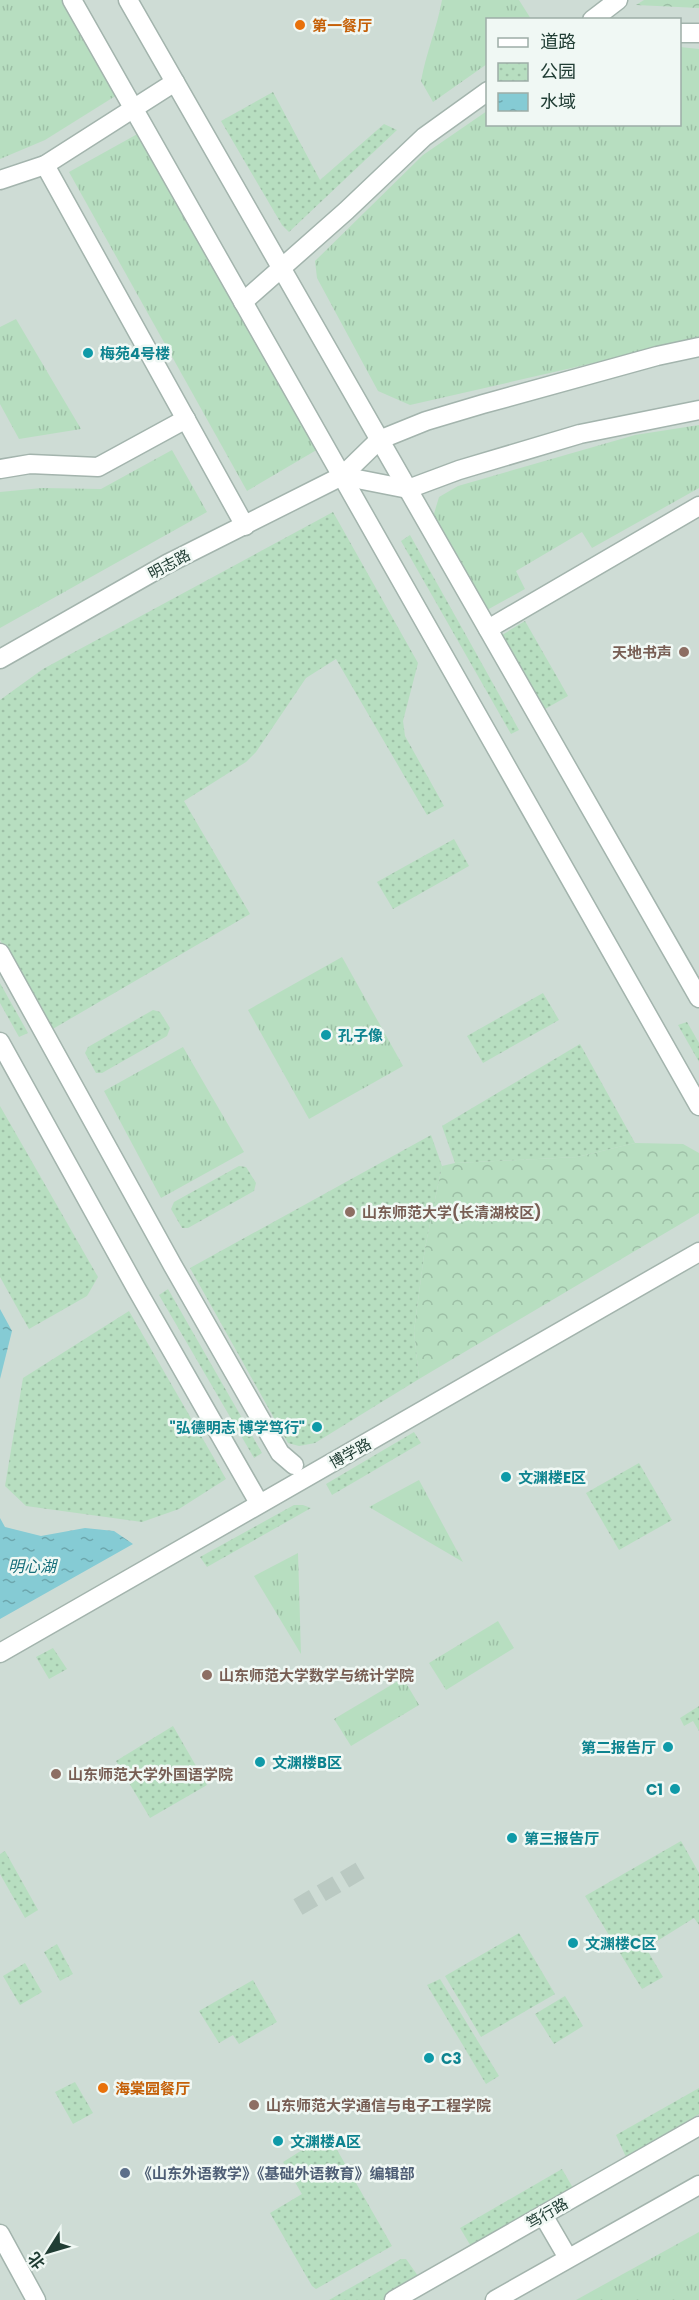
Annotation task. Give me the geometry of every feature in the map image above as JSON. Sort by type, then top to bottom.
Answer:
[{"type":"street","points":[[72,0],[699,1106]]},
{"type":"street","points":[[128,0],[699,998]]},
{"type":"street","points":[[600,18],[618,0]]},
{"type":"street","points":[[681,33],[699,33]]},
{"type":"street","points":[[0,180],[45,165],[175,82]]},
{"type":"street","points":[[243,302],[424,137],[486,92]]},
{"type":"street","points":[[45,165],[245,525]]},
{"type":"street","points":[[380,440],[426,421],[509,396],[699,347]]},
{"type":"street","points":[[342,476],[408,489],[459,470],[580,434],[699,410]]},
{"type":"street","points":[[0,469],[30,464],[98,467],[186,419]]},
{"type":"street","name":"明志路","points":[[0,659],[167,564],[342,476],[380,440]]},
{"type":"street","points":[[488,629],[699,506]]},
{"type":"street","points":[[0,953],[173,1266],[280,1453],[294,1465]]},
{"type":"street","points":[[0,1042],[136,1288],[259,1503]]},
{"type":"street","name":"博学路","points":[[0,1653],[699,1252]]},
{"type":"street","name":"笃行路","points":[[394,2300],[698,2129]]},
{"type":"street","points":[[495,2300],[699,2184]]},
{"type":"street","points":[[543,2215],[568,2258]]},
{"type":"street","points":[[2,2241],[36,2300]]},
{"type":"shaded area","name":"山东师范大学(长清湖校区)","points":[[0,0],[699,0],[699,2300],[0,2300]]},
{"type":"green space","points":[[0,0],[63,0],[117,95],[45,140],[0,159]]},
{"type":"green space","points":[[442,0],[519,0],[530,18],[486,18],[486,65],[433,102],[421,81]]},
{"type":"green space","points":[[644,0],[699,0],[699,8],[636,5]]},
{"type":"green space","points":[[681,47],[699,49],[699,339],[410,405],[378,391],[317,278],[315,261],[423,155],[486,112],[486,126],[681,126]]},
{"type":"green space","points":[[273,92],[320,180],[384,124],[397,130],[289,232],[282,225],[221,121]]},
{"type":"green space","points":[[141,132],[325,445],[247,491],[69,172]]},
{"type":"green space","points":[[16,319],[81,429],[19,439],[0,404],[0,327]]},
{"type":"green space","points":[[699,425],[699,488],[592,548],[582,532],[516,571],[525,589],[487,610],[433,517],[439,497],[458,486],[635,435]]},
{"type":"green space","points":[[172,450],[207,512],[0,628],[0,492],[42,488],[101,489]]},
{"type":"green space","points":[[333,512],[418,663],[403,721],[405,736],[444,806],[427,815],[336,659],[306,678],[256,752],[246,762],[184,801],[250,914],[51,1030],[0,940],[0,700],[43,669]]},
{"type":"green space","points":[[410,535],[519,730],[511,734],[401,541]]},
{"type":"green space","points":[[525,621],[568,696],[545,709],[502,635]]},
{"type":"green space","points":[[454,839],[469,866],[393,909],[377,882]]},
{"type":"green space","points":[[342,957],[403,1066],[309,1119],[248,1010]]},
{"type":"green space","points":[[0,983],[28,1033],[19,1037],[0,1003]]},
{"type":"green space","points":[[543,993],[559,1020],[483,1063],[467,1036]]},
{"type":"green space","points":[[153,1010],[160,1012],[170,1028],[167,1036],[102,1073],[96,1073],[85,1053],[88,1047]]},
{"type":"green space","points":[[687,1022],[699,1043],[699,1062],[678,1025]]},
{"type":"green space","points":[[580,1044],[635,1143],[577,1157],[455,1163],[442,1126]]},
{"type":"green space","points":[[183,1047],[244,1152],[161,1198],[104,1091]]},
{"type":"green space","points":[[0,1106],[98,1277],[87,1296],[29,1329],[0,1277]]},
{"type":"green space","points":[[431,1135],[442,1166],[425,1248],[414,1331],[419,1379],[315,1443],[299,1446],[288,1443],[190,1268]]},
{"type":"green space","points":[[635,1143],[683,1144],[699,1153],[699,1213],[419,1379],[414,1331],[425,1248],[442,1166],[455,1163],[577,1157]]},
{"type":"green space","points":[[239,1166],[246,1167],[256,1183],[254,1191],[188,1228],[182,1228],[171,1209],[174,1202]]},
{"type":"green space","points":[[168,1289],[262,1453],[254,1458],[159,1295]]},
{"type":"green space","points":[[129,1311],[226,1479],[179,1509],[142,1522],[26,1506],[5,1486],[23,1378]]},
{"type":"green space","points":[[414,1432],[421,1443],[332,1495],[326,1484]]},
{"type":"green space","points":[[639,1463],[672,1520],[619,1550],[586,1493]]},
{"type":"green space","points":[[419,1480],[463,1562],[369,1507]]},
{"type":"green space","points":[[294,1505],[311,1508],[207,1567],[200,1557]]},
{"type":"green space","points":[[298,1553],[301,1654],[254,1576]]},
{"type":"green space","points":[[498,1621],[514,1648],[446,1690],[429,1663]]},
{"type":"green space","points":[[53,1648],[67,1669],[49,1679],[36,1657]]},
{"type":"green space","points":[[403,1678],[419,1705],[351,1746],[334,1719]]},
{"type":"green space","points":[[699,1706],[699,1731],[693,1721],[684,1726],[680,1718]]},
{"type":"green space","points":[[173,1726],[207,1785],[150,1818],[116,1761]]},
{"type":"green space","points":[[681,1841],[699,1873],[699,1925],[694,1918],[646,1948],[663,1977],[642,1989],[585,1896]]},
{"type":"green space","points":[[5,1851],[38,1910],[25,1918],[0,1874],[0,1854]]},
{"type":"green space","points":[[519,1933],[555,1994],[481,2037],[445,1976]]},
{"type":"green space","points":[[57,1944],[73,1974],[60,1981],[44,1952]]},
{"type":"green space","points":[[25,1963],[42,1992],[20,2005],[3,1976]]},
{"type":"green space","points":[[440,1979],[499,2076],[486,2084],[427,1985]]},
{"type":"green space","points":[[253,1980],[277,2022],[239,2044],[233,2035],[219,2043],[199,2011]]},
{"type":"green space","points":[[565,1996],[583,2026],[554,2044],[535,2014]]},
{"type":"green space","points":[[75,2082],[93,2113],[73,2124],[55,2092]]},
{"type":"green space","points":[[699,2088],[699,2114],[626,2157],[616,2135]]},
{"type":"green space","points":[[328,2134],[392,2246],[316,2289],[312,2286],[270,2213],[302,2194],[283,2162]]},
{"type":"green space","points":[[562,2169],[573,2188],[472,2248],[460,2228]]},
{"type":"green space","points":[[699,2232],[699,2300],[576,2300]]},
{"type":"green space","points":[[401,2259],[406,2259],[418,2276],[417,2280],[383,2300],[329,2300]]},
{"type":"water","points":[[0,1309],[12,1331],[0,1379]]},
{"type":"water","name":"明心湖","points":[[0,1518],[5,1527],[41,1536],[85,1528],[114,1531],[133,1544],[0,1619]]},
{"type":"tunnel","points":[[298,1907],[361,1870]]},
{"type":"place","name":"第一餐厅","points":[[300,25]]},
{"type":"place","name":"梅苑4号楼","points":[[88,353]]},
{"type":"place","name":"天地书声","points":[[684,652]]},
{"type":"place","name":"孔子像","points":[[326,1035]]},
{"type":"place","name":"山东师范大学(长清湖校区)","points":[[350,1212]]},
{"type":"place","name":"\"弘德明志 博学笃行\"","points":[[317,1427]]},
{"type":"place","name":"文渊楼E区","points":[[506,1477]]},
{"type":"place","name":"山东师范大学数学与统计学院","points":[[207,1675]]},
{"type":"place","name":"第二报告厅","points":[[668,1747]]},
{"type":"place","name":"文渊楼B区","points":[[260,1762]]},
{"type":"place","name":"山东师范大学外国语学院","points":[[56,1774]]},
{"type":"place","name":"C1","points":[[675,1789]]},
{"type":"place","name":"第三报告厅","points":[[512,1838]]},
{"type":"place","name":"文渊楼C区","points":[[573,1943]]},
{"type":"place","name":"C3","points":[[429,2058]]},
{"type":"place","name":"海棠园餐厅","points":[[103,2088]]},
{"type":"place","name":"山东师范大学通信与电子工程学院","points":[[254,2105]]},
{"type":"place","name":"文渊楼A区","points":[[278,2141]]},
{"type":"place","name":"《山东外语教学》《基础外语教育》编辑部","points":[[125,2173]]}]
